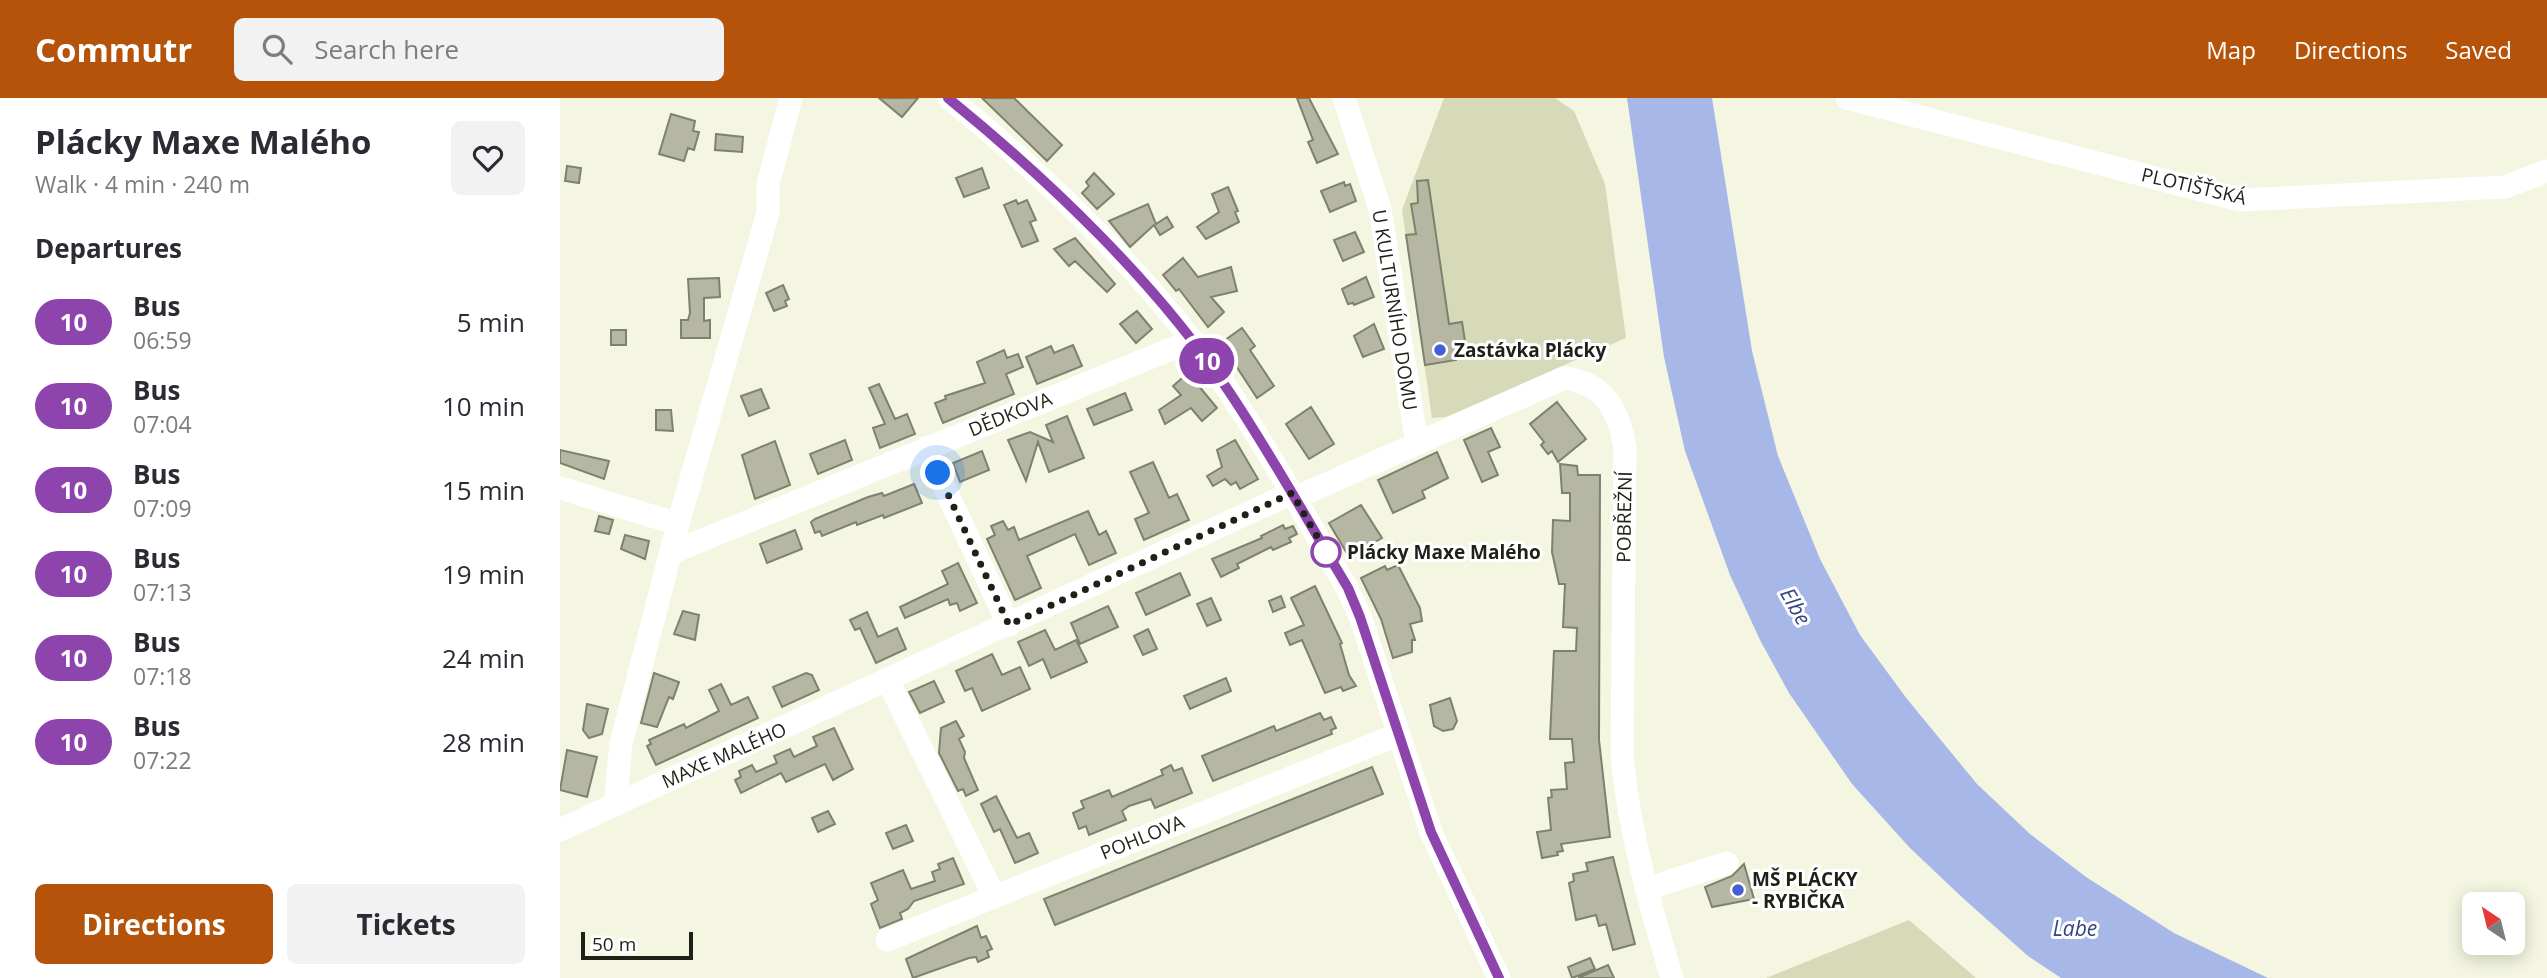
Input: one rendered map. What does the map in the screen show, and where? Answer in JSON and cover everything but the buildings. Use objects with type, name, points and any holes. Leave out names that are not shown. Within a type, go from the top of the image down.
[{"type":"street","points":[[615,805],[621,744],[673,552],[678,524],[768,213],[768,184],[791,98]]},
{"type":"street","points":[[948,98],[1050,186],[1121,259],[1191,341],[1229,392],[1348,588],[1431,832],[1499,978]]},
{"type":"street","name":"U KULTURNÍHO DOMU","points":[[1344,98],[1380,209],[1417,444]]},
{"type":"street","name":"PLOTIŠŤSKÁ","points":[[1847,98],[2240,200],[2505,187],[2547,171]]},
{"type":"street","name":"DĚDKOVA","points":[[673,552],[1191,341]]},
{"type":"street","name":"POBŘEŽNÍ","points":[[1293,496],[1564,379],[1580,380],[1605,395],[1620,424],[1625,447],[1622,756],[1629,812],[1646,889],[1672,978]]},
{"type":"street","points":[[926,448],[1009,625]]},
{"type":"street","points":[[560,488],[678,524]]},
{"type":"street","name":"MAXE MALÉHO","points":[[560,830],[1293,496]]},
{"type":"street","points":[[888,681],[994,896]]},
{"type":"street","name":"POHLOVA","points":[[887,940],[1397,735]]},
{"type":"street","points":[[1646,889],[1727,863]]},
{"type":"green space","points":[[1444,98],[1555,98],[1574,111],[1605,184],[1626,338],[1446,417],[1432,418],[1402,210]]},
{"type":"green space","points":[[1909,920],[1976,978],[1766,978]]},
{"type":"water","name":"Labe","points":[[1627,98],[1712,98],[1752,351],[1778,456],[1820,559],[1860,635],[1907,699],[1977,784],[2030,834],[2086,877],[2174,933],[2268,978],[2061,978],[2028,956],[1965,900],[1910,848],[1852,784],[1789,693],[1760,640],[1730,575],[1685,451],[1664,357]]},
{"type":"bus line","name":"10","points":[[948,98],[1050,186],[1121,259],[1191,341],[1229,392],[1348,588],[1431,832],[1499,978]]},
{"type":"place","name":"Zastávka Plácky","points":[[1440,350]]},
{"type":"place","name":"Plácky Maxe Malého","points":[[1326,552]]},
{"type":"place","name":"MŠ PLÁCKY - RYBIČKA","points":[[1738,890]]},
{"type":"route","points":[[938,473],[1009,625],[1292,493],[1326,552]]},
{"type":"water label","name":"Elbe","points":[[1796,606]]}]
